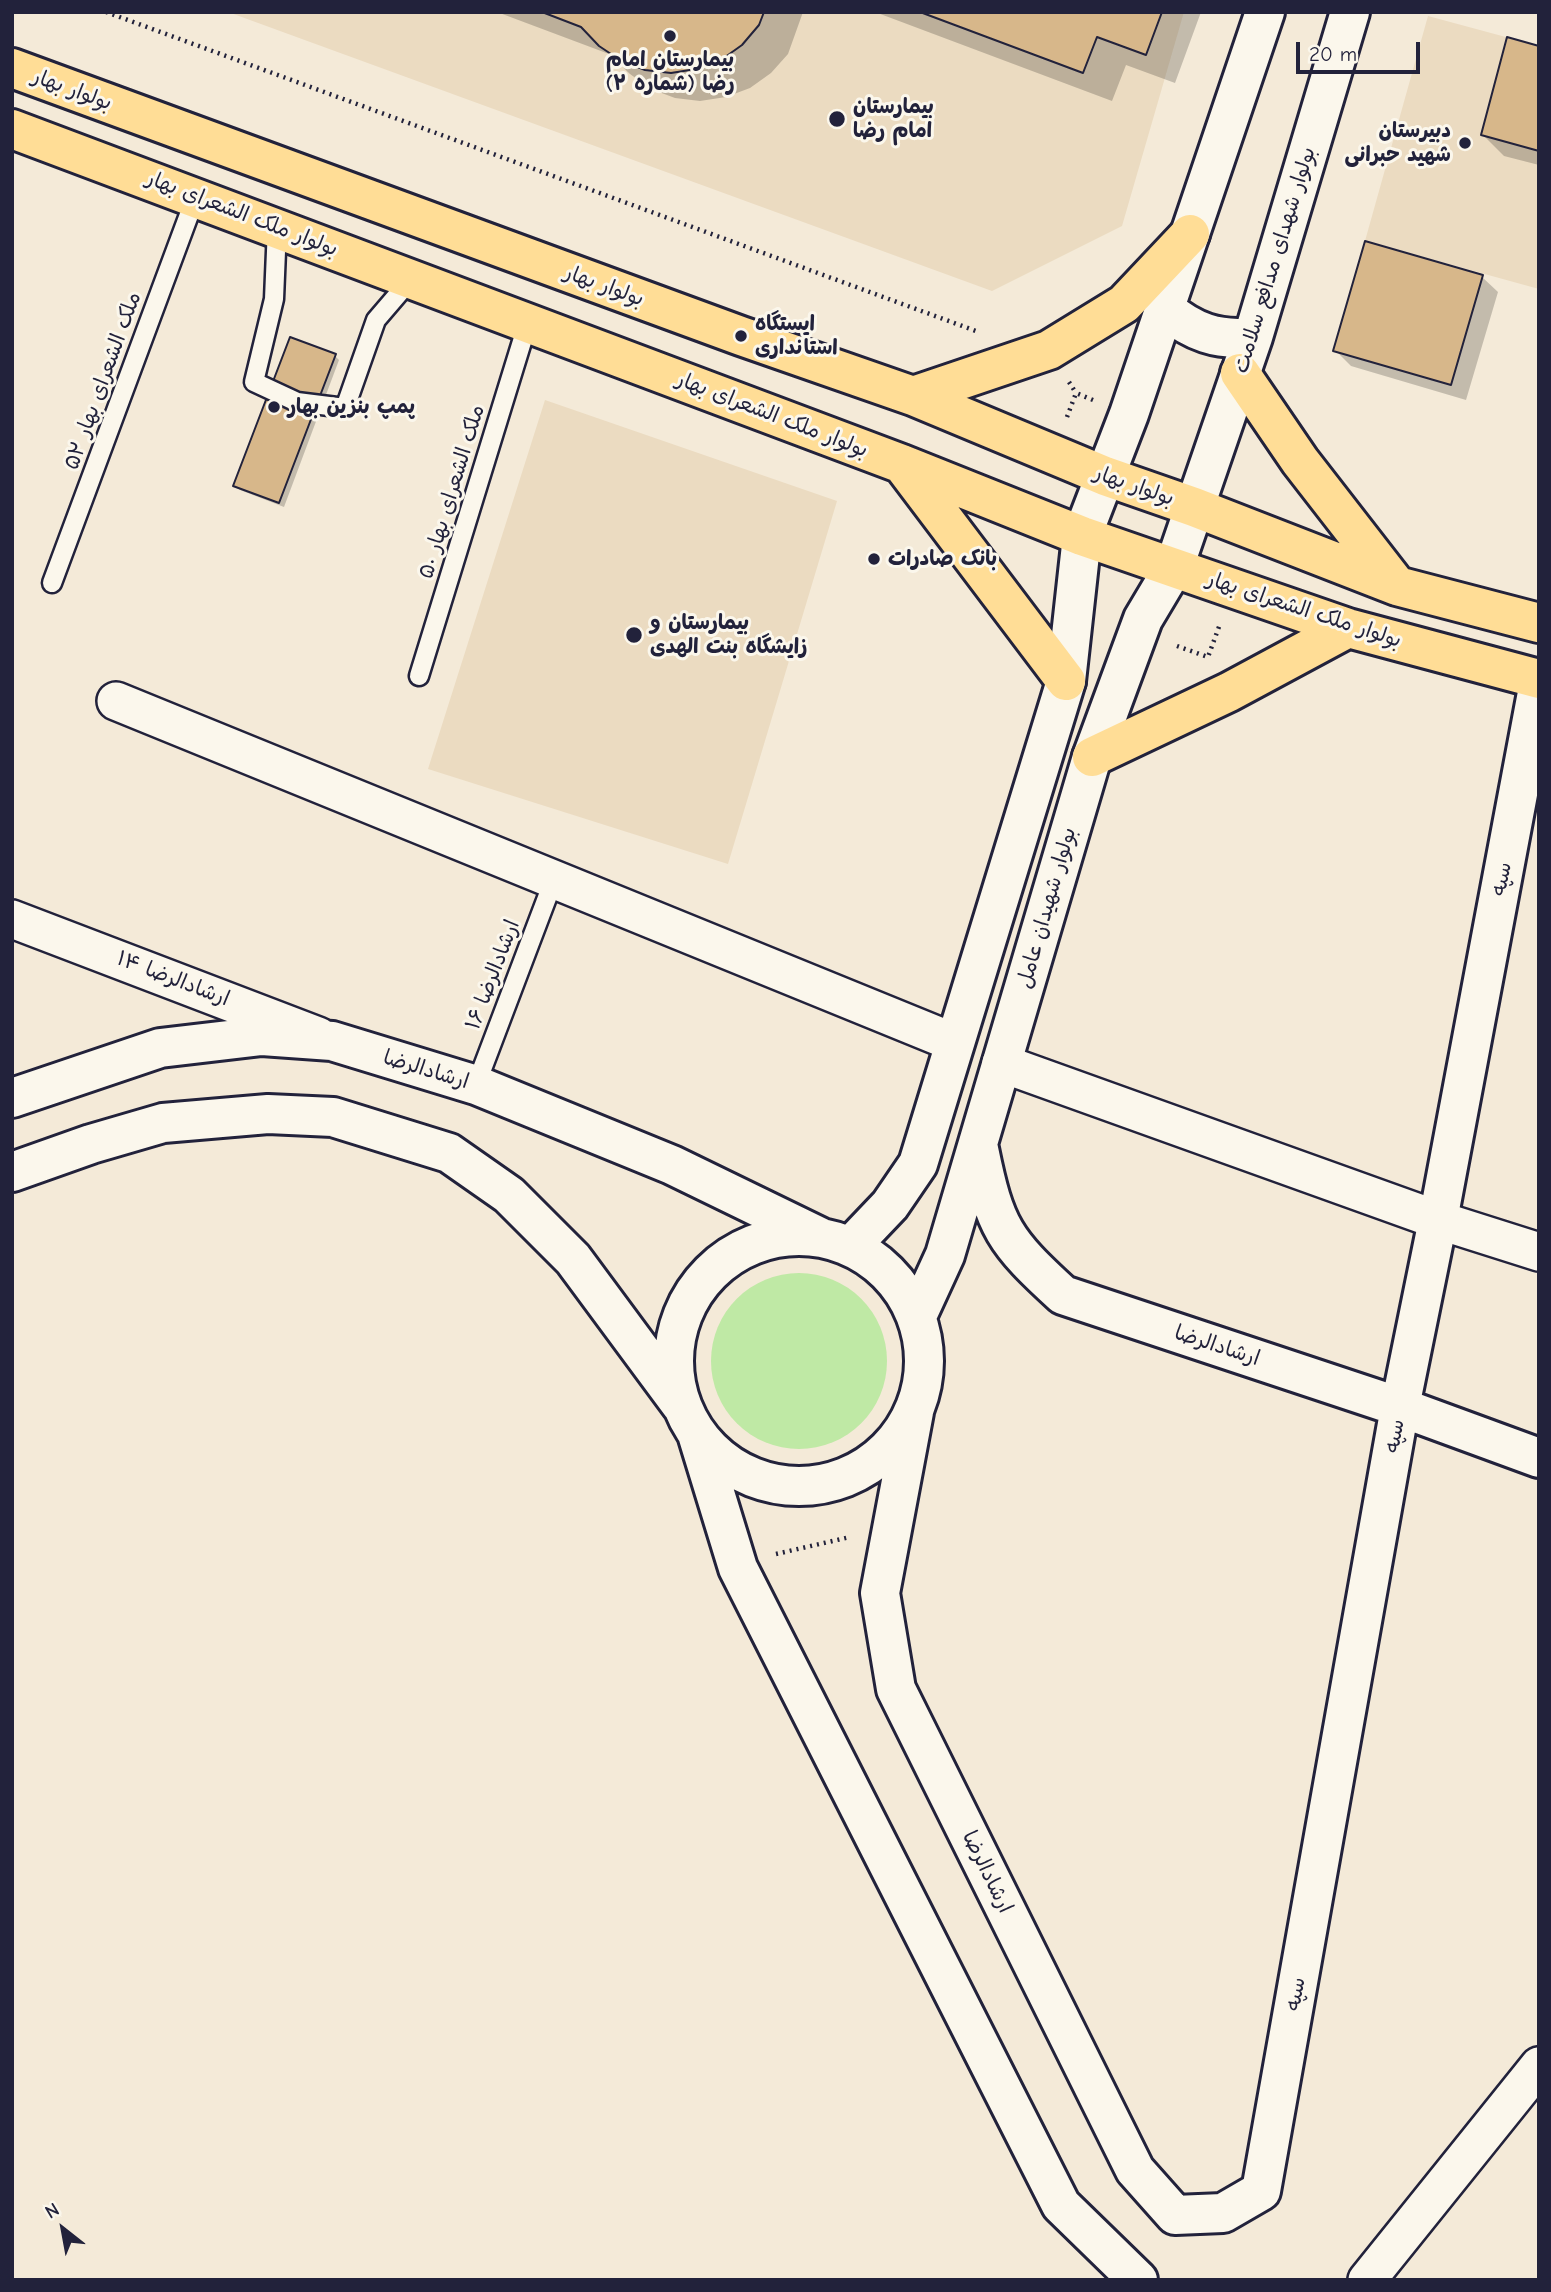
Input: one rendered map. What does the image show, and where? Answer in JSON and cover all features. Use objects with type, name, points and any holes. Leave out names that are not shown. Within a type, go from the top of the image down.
[{"type":"main road","name":"بولوار بهار","points":[[12,68],[730,332],[913,396],[1105,477],[1194,506]]},
{"type":"main road","name":"بولوار ملک الشعرای بهار","points":[[12,129],[196,196],[902,464],[1082,536],[1348,628],[1539,680]]},
{"type":"main road","points":[[913,396],[1049,350],[1124,304],[1190,234]]},
{"type":"main road","points":[[1240,373],[1300,461],[1397,586]]},
{"type":"main road","points":[[902,464],[1066,681]]},
{"type":"main road","points":[[1194,506],[1397,586],[1539,623]]},
{"type":"main road","points":[[1092,757],[1228,692],[1348,628]]},
{"type":"street","points":[[835,1242],[890,1205],[918,1164],[953,1042],[1066,681],[1082,536],[1165,309],[1265,12]]},
{"type":"street","name":"بولوار شهدای مدافع سلامت","points":[[1194,506],[1253,337],[1350,12]]},
{"type":"street","points":[[1165,309],[1181,323],[1206,334],[1234,339],[1253,337]]},
{"type":"street","name":"بولوار شهیدان عامل","points":[[917,1316],[945,1255],[1092,757],[1143,619],[1174,567],[1194,506]]},
{"type":"street","name":"سپه","points":[[1261,2191],[1400,1407],[1438,1220],[1539,680]]},
{"type":"street","points":[[116,701],[553,882],[953,1042]]},
{"type":"street","name":"ارشادالرضا ۱۴","points":[[12,919],[332,1041]]},
{"type":"street","name":"ارشادالرضا","points":[[12,1098],[160,1048],[261,1036],[332,1041],[476,1085],[672,1165],[835,1242]]},
{"type":"street","points":[[1002,1063],[1438,1220],[1539,1252]]},
{"type":"street","points":[[12,1172],[91,1144],[163,1123],[268,1114],[333,1117],[449,1153],[509,1195],[573,1259],[689,1420],[719,1458],[747,1475],[779,1485],[811,1486],[844,1478],[873,1462],[897,1440],[914,1412],[923,1381],[924,1348],[917,1316],[894,1279],[879,1263],[835,1242],[787,1236],[755,1243],[726,1259],[702,1281],[684,1309],[675,1341],[674,1374],[689,1420],[738,1567],[1060,2205],[1138,2280]]},
{"type":"street","name":"ارشادالرضا","points":[[978,1145],[990,1205],[1003,1232],[1030,1265],[1063,1295],[1400,1407],[1539,1458]]},
{"type":"street","name":"ارشادالرضا","points":[[914,1412],[880,1593],[896,1689],[1135,2170],[1175,2215],[1223,2213],[1261,2191]]},
{"type":"street","points":[[1367,2280],[1539,2066]]},
{"type":"lane","name":"ملک الشعرای بهار ۵۲","points":[[52,583],[196,196]]},
{"type":"lane","points":[[277,227],[274,299],[254,382],[297,402],[345,408],[376,320],[412,278]]},
{"type":"lane","name":"ملک الشعرای بهار ۵۰","points":[[419,676],[528,322]]},
{"type":"lane","name":"ارشادالرضا ۱۶","points":[[476,1085],[553,882]]},
{"type":"path","points":[[106,12],[988,334]]},
{"type":"path","points":[[738,1567],[767,1556],[860,1534],[890,1545]]},
{"type":"shaded area","name":"بیمارستان امام رضا","points":[[228,12],[1184,12],[1122,226],[992,291]]},
{"type":"shaded area","name":"دبیرستان شهید حبرانی","points":[[1428,16],[1539,46],[1539,289],[1365,241]]},
{"type":"shaded area","name":"بیمارستان و زایشگاه بنت الهدی","points":[[545,400],[837,501],[728,864],[428,769]]},
{"type":"green space","points":[[799,1273],[833,1280],[861,1299],[880,1327],[887,1361],[880,1395],[861,1423],[833,1442],[799,1449],[765,1442],[737,1423],[718,1395],[711,1361],[718,1327],[737,1299],[765,1280]]},
{"type":"building","name":"بیمارستان امام رضا (شماره ۲)","points":[[542,12],[764,12],[759,25],[742,45],[721,60],[696,69],[671,73],[645,70],[620,60],[599,46],[581,27]]},
{"type":"building","points":[[920,12],[1162,12],[1146,55],[1097,37],[1083,73]]},
{"type":"building","points":[[1507,37],[1539,46],[1539,151],[1481,135]]},
{"type":"building","points":[[1365,241],[1483,275],[1451,385],[1333,351]]},
{"type":"building","points":[[290,337],[336,354],[279,503],[233,486]]},
{"type":"place","name":"بیمارستان امام رضا (شماره ۲)","points":[[670,36]]},
{"type":"place","name":"بیمارستان امام رضا","points":[[837,119]]},
{"type":"place","name":"دبیرستان شهید حبرانی","points":[[1465,143]]},
{"type":"place","name":"ایستگاه استانداری","points":[[741,336]]},
{"type":"place","name":"پمپ بنزین بهار","points":[[274,407]]},
{"type":"place","name":"بانک صادرات","points":[[874,559]]},
{"type":"place","name":"بیمارستان و زایشگاه بنت الهدی","points":[[634,635]]}]
